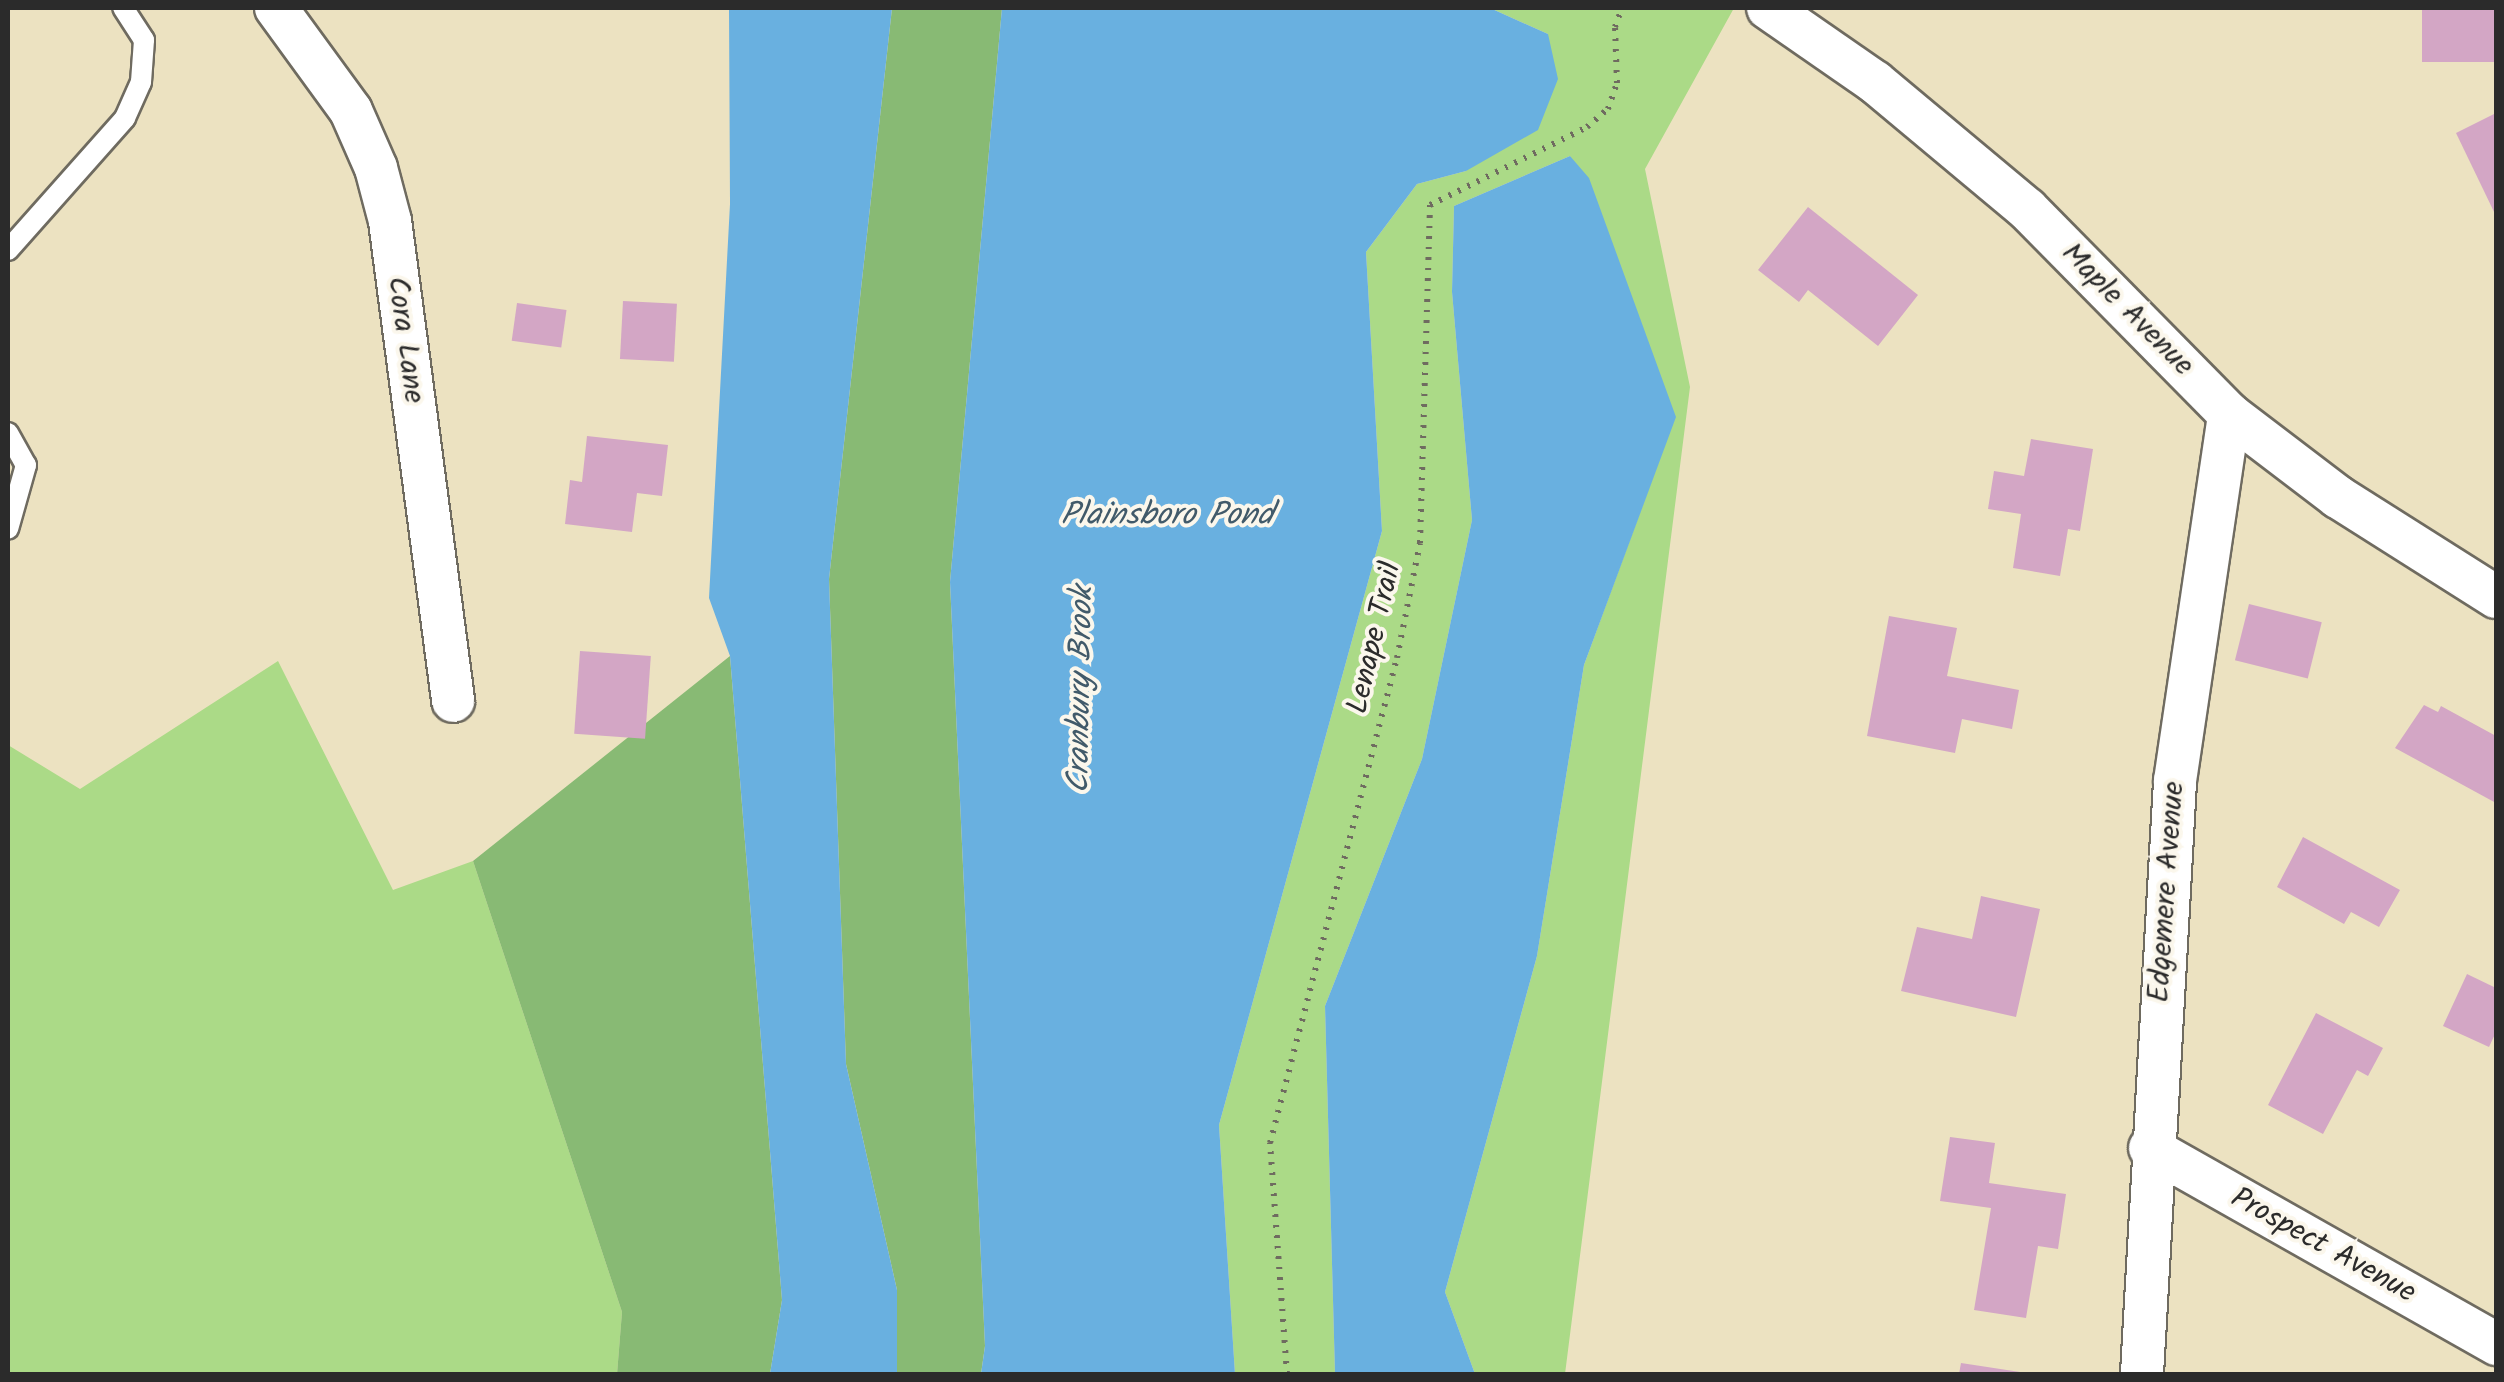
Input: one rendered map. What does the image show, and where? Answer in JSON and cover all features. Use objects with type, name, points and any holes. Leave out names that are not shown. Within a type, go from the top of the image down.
[{"type":"street","name":"Cora Lane","points":[[276,8],[351,112],[376,168],[390,221],[453,701]]},
{"type":"street","name":"Maple Avenue","points":[[1774,9],[1875,82],[2027,209],[2230,414],[2338,497],[2496,597]]},
{"type":"street","name":"Edgemere Avenue","points":[[2142,1374],[2150,1148],[2183,693],[2230,414]]},
{"type":"street","name":"Prospect Avenue","points":[[2150,1148],[2496,1344]]},
{"type":"lane","points":[[8,250],[125,118],[141,82],[144,40],[123,8]]},
{"type":"lane","points":[[8,433],[26,466],[8,530]]},
{"type":"path","name":"Lenape Trail","points":[[1287,1374],[1270,1143],[1397,658],[1420,543],[1430,206],[1588,127],[1608,110],[1617,83],[1615,26],[1622,8]]},
{"type":"green space","points":[[892,8],[1002,8],[950,582],[985,1346],[981,1374],[897,1374],[897,1290],[846,1064],[829,579]]},
{"type":"green space","points":[[1490,8],[1734,8],[1645,169],[1690,387],[1565,1374],[1475,1374],[1445,1292],[1537,956],[1584,665],[1675,417],[1570,156],[1454,206],[1452,292],[1472,520],[1422,759],[1325,1006],[1335,1374],[1235,1374],[1219,1125],[1382,531],[1366,252],[1417,184],[1466,171],[1548,34]]},
{"type":"green space","points":[[730,656],[782,1300],[770,1374],[617,1374],[622,1312],[473,861]]},
{"type":"green space","points":[[278,661],[393,890],[473,861],[622,1312],[617,1374],[8,1374],[8,745],[80,789]]},
{"type":"water","points":[[729,8],[892,8],[829,579],[846,1064],[897,1290],[897,1374],[770,1374],[782,1300],[730,656],[709,598],[730,204]]},
{"type":"water","name":"Plainsboro Pond","points":[[1002,8],[1490,8],[1548,34],[1558,79],[1538,130],[1466,171],[1417,184],[1366,252],[1382,531],[1219,1125],[1235,1374],[981,1374],[985,1346],[950,582]]},
{"type":"water","points":[[1570,156],[1589,178],[1676,417],[1584,665],[1537,956],[1445,1292],[1475,1374],[1335,1374],[1325,1006],[1422,759],[1472,520],[1452,292],[1454,206]]},
{"type":"building","points":[[2422,8],[2496,8],[2496,62],[2422,62]]},
{"type":"building","points":[[2496,113],[2496,216],[2456,133]]},
{"type":"building","points":[[1808,207],[1918,295],[1878,346],[1808,290],[1799,302],[1758,270]]},
{"type":"building","points":[[623,301],[677,304],[674,362],[620,359]]},
{"type":"building","points":[[517,303],[567,310],[561,348],[512,341]]},
{"type":"building","points":[[587,436],[668,445],[662,496],[637,493],[632,532],[565,524],[570,480],[582,482]]},
{"type":"building","points":[[2031,439],[2093,449],[2080,531],[2068,529],[2060,576],[2013,568],[2021,514],[1988,509],[1994,471],[2024,476]]},
{"type":"building","points":[[2249,604],[2322,622],[2308,678],[2235,660]]},
{"type":"building","points":[[1889,616],[1957,628],[1947,676],[2019,690],[2012,729],[1962,719],[1955,753],[1867,736]]},
{"type":"building","points":[[580,651],[651,656],[645,739],[574,734]]},
{"type":"building","points":[[2424,705],[2438,712],[2441,706],[2496,736],[2496,803],[2395,748]]},
{"type":"building","points":[[2303,837],[2400,890],[2379,927],[2351,912],[2344,924],[2277,887]]},
{"type":"building","points":[[1981,896],[2040,909],[2016,1017],[1901,991],[1917,927],[1972,939]]},
{"type":"building","points":[[2467,974],[2496,988],[2496,1032],[2489,1047],[2443,1026]]},
{"type":"building","points":[[2316,1013],[2383,1048],[2368,1076],[2357,1070],[2323,1134],[2268,1105]]},
{"type":"building","points":[[1950,1137],[1995,1143],[1989,1183],[2066,1194],[2058,1249],[2038,1246],[2026,1318],[1974,1310],[1991,1208],[1940,1201]]},
{"type":"building","points":[[1961,1363],[2020,1372],[2020,1374],[1959,1374]]},
{"type":"water label","name":"Cranbury Brook","points":[[1082,690]]}]
